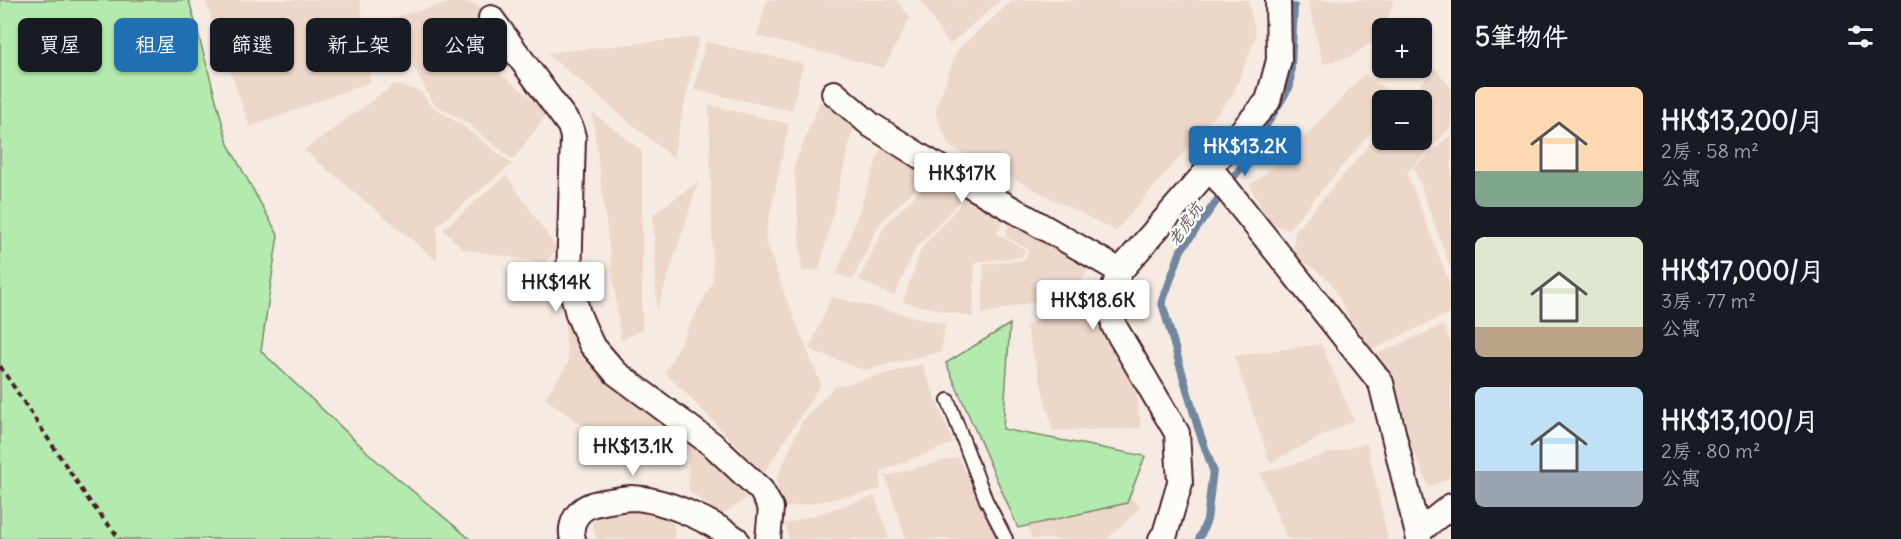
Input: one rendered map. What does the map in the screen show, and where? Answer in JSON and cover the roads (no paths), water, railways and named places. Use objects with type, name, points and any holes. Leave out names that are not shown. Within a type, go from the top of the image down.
[{"type":"street","points":[[1161,539],[1166,534],[1180,483],[1177,433],[1114,326],[1111,296],[1120,271],[1214,172],[1268,101],[1279,60],[1278,0]]},
{"type":"street","points":[[507,40],[570,126],[573,137],[570,279],[578,314],[591,344],[616,373],[713,445],[761,490],[771,508],[768,539]]},
{"type":"street","points":[[834,93],[872,125],[923,158],[1120,271]]},
{"type":"street","points":[[1214,172],[1381,383],[1418,536],[1451,506]]},
{"type":"street","points":[[573,539],[573,524],[578,514],[586,506],[633,498],[666,504],[720,528],[736,539]]},
{"type":"lane","points":[[948,400],[986,500],[1006,539]]},
{"type":"waterway","name":"老虎坑","points":[[1199,539],[1207,520],[1213,470],[1198,428],[1162,303],[1181,250],[1239,170],[1290,86],[1294,7]]}]
